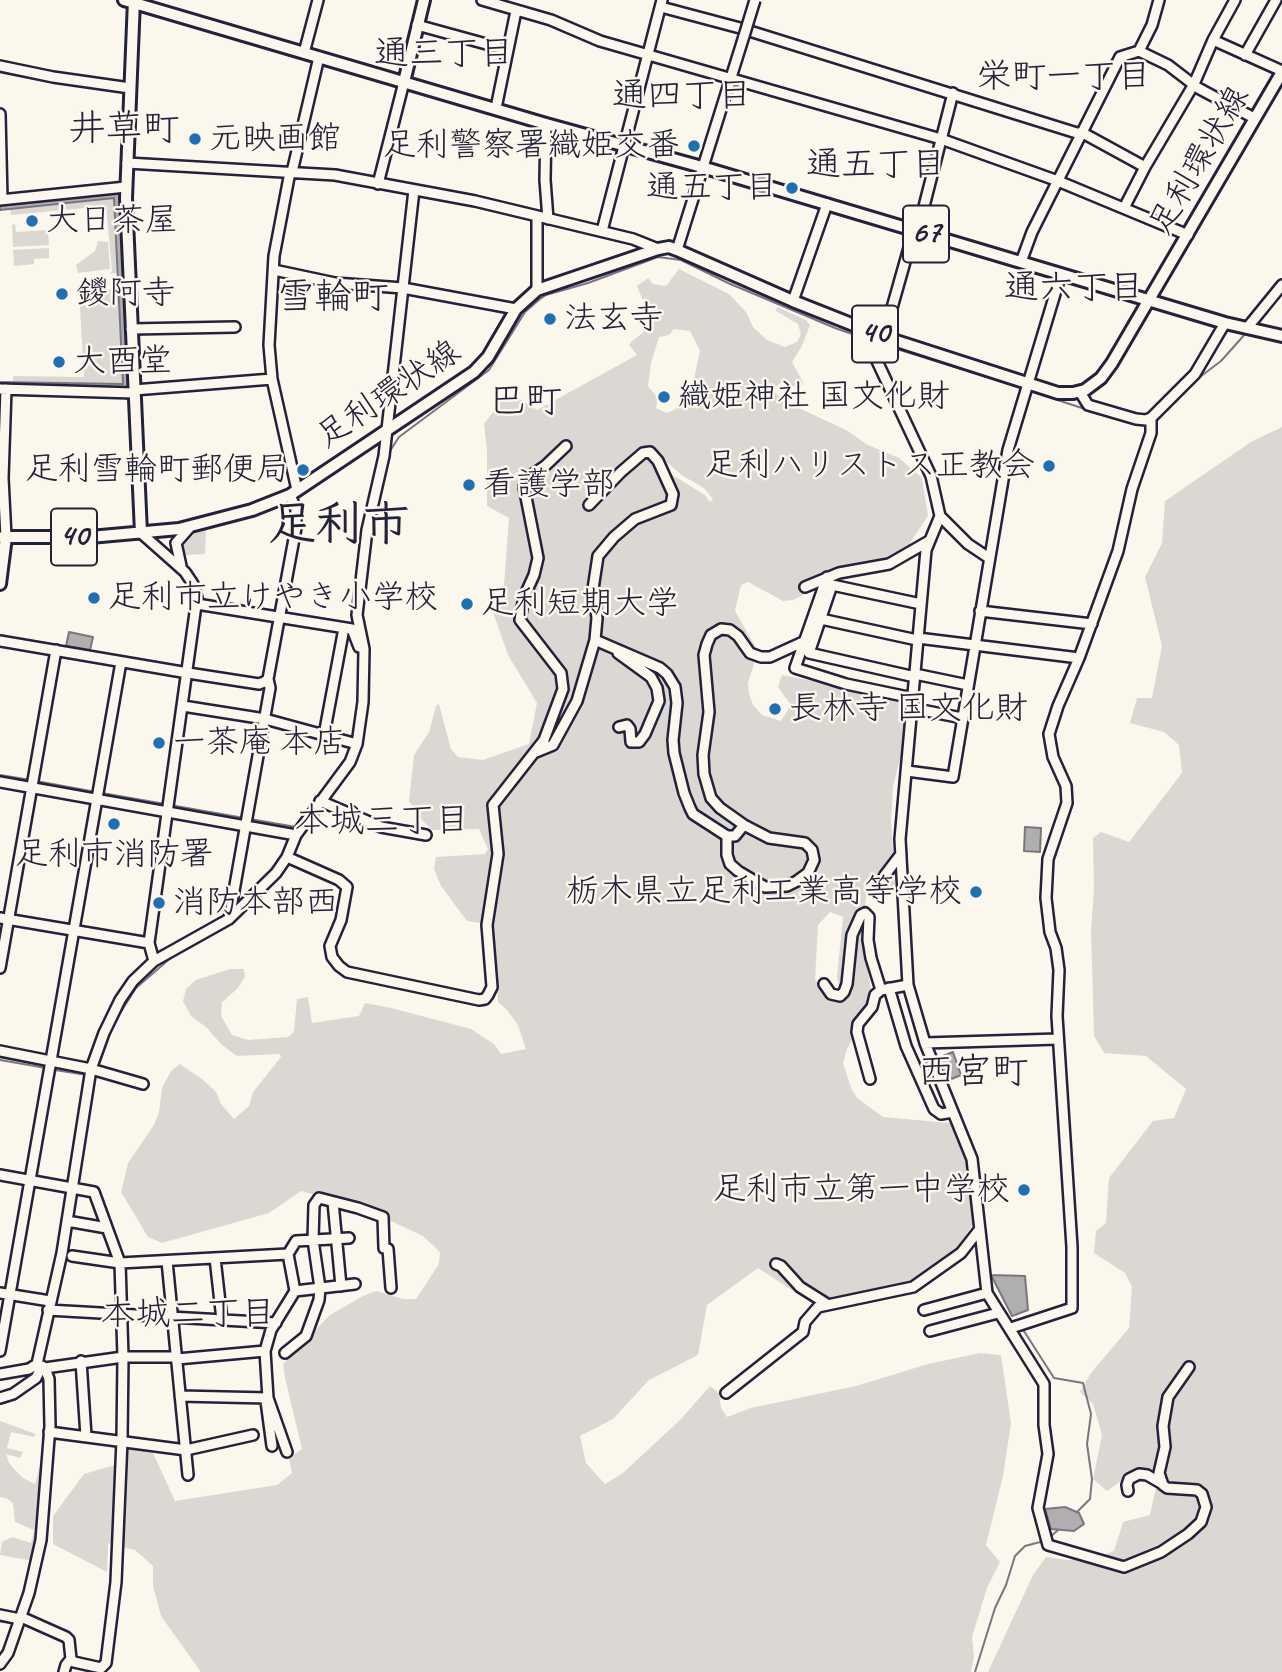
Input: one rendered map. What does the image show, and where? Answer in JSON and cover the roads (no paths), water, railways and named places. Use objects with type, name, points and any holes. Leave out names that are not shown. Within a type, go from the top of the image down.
[{"type":"main road","points":[[404,82],[424,0]]},
{"type":"main road","name":"67","points":[[131,1],[1226,323],[1282,336]]},
{"type":"main road","points":[[131,1],[126,187],[141,533]]},
{"type":"main road","name":"足利環状線","points":[[3,537],[90,537],[141,533],[190,527],[252,510],[293,492],[434,400],[481,365],[516,309],[537,290],[669,247],[884,337],[1058,393],[1080,392],[1096,383],[1105,373],[1151,300],[1282,72]]},
{"type":"main road","name":"40","points":[[0,584],[3,537]]},
{"type":"street","points":[[304,53],[318,0]]},
{"type":"street","points":[[482,0],[551,20],[600,41],[731,75],[941,139],[1058,181],[1188,235]]},
{"type":"street","points":[[677,250],[755,0]]},
{"type":"street","points":[[1139,51],[1152,25],[1159,0]]},
{"type":"street","points":[[1124,208],[1194,84],[1213,40],[1235,0]]},
{"type":"street","points":[[1245,55],[1276,0]]},
{"type":"street","points":[[602,231],[661,3],[1081,133],[1145,167]]},
{"type":"street","points":[[496,108],[516,11]]},
{"type":"street","points":[[417,25],[508,50]]},
{"type":"street","points":[[1213,40],[1282,72]]},
{"type":"street","points":[[1021,262],[1032,232],[1120,57],[1139,51],[1168,65],[1198,88],[1254,118]]},
{"type":"street","points":[[229,919],[296,528],[296,509],[272,379],[269,333],[274,270],[291,172],[319,57]]},
{"type":"street","points":[[0,66],[63,79],[130,88]]},
{"type":"street","points":[[378,184],[404,82]]},
{"type":"street","points":[[953,93],[919,226],[877,361],[931,476],[940,516],[968,544],[989,558]]},
{"type":"street","points":[[0,114],[1,199],[126,187]]},
{"type":"street","points":[[546,124],[545,180],[548,219]]},
{"type":"street","points":[[127,163],[335,175],[475,201],[648,243],[658,249]]},
{"type":"street","points":[[0,1398],[13,1394],[36,1378],[41,1366],[48,1309],[73,1188],[91,1069],[120,1000],[133,981],[154,961],[229,919],[276,873],[287,857],[296,835],[350,762],[357,744],[363,702],[364,661],[358,615],[367,530],[384,456],[414,190]]},
{"type":"street","points":[[793,301],[827,204]]},
{"type":"street","points":[[537,217],[537,290]]},
{"type":"street","points":[[274,270],[335,283],[403,288],[516,309]]},
{"type":"street","points":[[907,771],[953,776],[1008,450],[1061,274]]},
{"type":"street","points":[[1247,328],[1282,285]]},
{"type":"street","points":[[1080,392],[1088,405],[1146,421],[1195,373],[1226,323]]},
{"type":"street","points":[[131,329],[235,327]]},
{"type":"street","points":[[3,537],[3,389],[134,391],[272,379]]},
{"type":"street","points":[[1011,1328],[1072,1308],[1072,1247],[1058,1039],[1059,970],[1056,948],[1050,932],[1046,898],[1048,859],[1066,803],[1066,786],[1053,757],[1049,734],[1118,551],[1132,489],[1150,433],[1151,418]]},
{"type":"street","points":[[287,857],[339,880],[347,887],[341,920],[330,946],[332,957],[338,966],[347,972],[479,1000],[485,999],[492,988],[487,925],[498,854],[493,805],[535,753],[552,724],[563,689],[561,673],[520,620],[524,597],[538,558],[524,487],[527,478],[545,466],[566,446]]},
{"type":"street","points":[[535,753],[553,745],[577,701],[595,640],[597,618],[593,589],[598,556],[614,537],[635,519],[671,505],[673,494],[658,461],[650,452],[643,453],[589,505]]},
{"type":"street","points":[[940,516],[929,541],[921,604],[900,839],[908,985],[925,1043],[972,1159],[987,1293],[1044,1384],[1044,1425],[1048,1454],[1038,1508],[1048,1545],[1121,1567],[1161,1552],[1188,1534],[1201,1521],[1206,1507],[1204,1498],[1197,1490],[1167,1488],[1147,1475],[1139,1474],[1129,1479],[1126,1485],[1128,1491]]},
{"type":"street","points":[[154,961],[149,943],[197,604],[194,588],[182,568],[176,543],[190,527]]},
{"type":"street","points":[[141,533],[182,568]]},
{"type":"street","points":[[805,587],[850,570],[890,564],[929,541]]},
{"type":"street","points":[[827,577],[795,668],[962,718]]},
{"type":"street","points":[[921,604],[832,585],[809,653],[968,685]]},
{"type":"street","points":[[197,604],[352,629],[364,661]]},
{"type":"street","points":[[980,611],[1092,624]]},
{"type":"street","points":[[821,619],[917,639],[1079,658]]},
{"type":"street","points":[[324,735],[344,628]]},
{"type":"street","points":[[727,836],[727,855],[733,868],[765,887],[787,886],[808,873],[814,860],[810,847],[805,843],[769,838],[744,825],[711,798],[706,785],[703,755],[709,712],[705,654],[707,644],[711,635],[720,629],[730,630],[750,653],[770,657],[805,641]]},
{"type":"street","points":[[595,640],[660,668],[673,681],[677,703],[673,740],[684,793],[694,814],[727,836],[735,836],[744,825]]},
{"type":"street","points":[[0,641],[259,684],[268,679]]},
{"type":"street","points":[[616,648],[617,653],[651,677],[659,696],[656,709],[639,742],[631,742],[627,725],[619,727]]},
{"type":"street","points":[[0,968],[4,919],[32,788],[56,650]]},
{"type":"street","points":[[0,1351],[5,1294],[29,1180],[121,662]]},
{"type":"street","points":[[183,706],[265,719],[357,744]]},
{"type":"street","points":[[0,782],[296,835]]},
{"type":"street","points":[[320,801],[380,827],[426,835]]},
{"type":"street","points":[[879,888],[901,854]]},
{"type":"street","points":[[824,984],[835,996],[844,992],[852,935],[865,913],[869,917],[868,940],[871,958],[905,1046],[934,1109],[941,1114],[953,1112]]},
{"type":"street","points":[[4,919],[149,943]]},
{"type":"street","points":[[870,1079],[858,1024],[872,1007],[875,995],[885,989],[908,985]]},
{"type":"street","points":[[925,1043],[1058,1039]]},
{"type":"street","points":[[0,1051],[91,1069],[143,1084]]},
{"type":"street","points":[[0,1175],[94,1192],[120,1263],[122,1440],[116,1582],[106,1664],[101,1668],[71,1659]]},
{"type":"street","points":[[285,1353],[306,1336],[319,1300],[320,1288],[313,1240],[314,1205],[318,1198],[383,1217],[384,1248],[388,1249],[391,1288]]},
{"type":"street","points":[[333,1202],[341,1286]]},
{"type":"street","points":[[67,1221],[107,1228]]},
{"type":"street","points":[[726,1393],[803,1332],[809,1315],[818,1307],[912,1287],[961,1253],[979,1230]]},
{"type":"street","points":[[287,1452],[268,1398],[265,1351],[276,1323],[295,1291],[288,1254],[296,1241],[349,1238]]},
{"type":"street","points":[[72,1256],[120,1263],[288,1254]]},
{"type":"street","points":[[215,1258],[222,1320]]},
{"type":"street","points":[[167,1262],[188,1475]]},
{"type":"street","points":[[776,1264],[800,1287],[827,1304]]},
{"type":"street","points":[[295,1291],[355,1284]]},
{"type":"street","points":[[924,1310],[987,1293]]},
{"type":"street","points":[[5,1294],[48,1309],[276,1323]]},
{"type":"street","points":[[930,1331],[998,1313]]},
{"type":"street","points":[[0,1374],[41,1366],[123,1357],[177,1358],[265,1351]]},
{"type":"street","points":[[81,1361],[86,1436]]},
{"type":"street","points":[[0,1664],[8,1653],[21,1618],[37,1565],[41,1540],[49,1432],[49,1379],[41,1366]]},
{"type":"street","points":[[1161,1483],[1159,1473],[1166,1447],[1163,1426],[1167,1402],[1189,1367]]},
{"type":"street","points":[[180,1396],[268,1398]]},
{"type":"street","points":[[268,1398],[266,1401],[272,1446]]},
{"type":"street","points":[[49,1432],[186,1450],[253,1435]]},
{"type":"street","points":[[0,1615],[21,1618],[66,1637],[69,1640],[71,1659],[64,1672]]},
{"type":"waterway","points":[[388,460],[399,437],[489,370],[525,312],[540,299],[658,257],[681,260],[728,283],[878,343]]},
{"type":"waterway","points":[[1159,416],[1196,380],[1221,361],[1246,333]]},
{"type":"waterway","points":[[884,345],[1022,388]]},
{"type":"waterway","points":[[1030,391],[1088,410]]},
{"type":"waterway","points":[[1094,411],[1142,424]]},
{"type":"waterway","points":[[368,563],[371,530]]},
{"type":"waterway","points":[[368,658],[368,680]]},
{"type":"waterway","points":[[0,775],[31,780]]},
{"type":"waterway","points":[[36,781],[96,792]]},
{"type":"waterway","points":[[102,793],[165,804]]},
{"type":"waterway","points":[[170,805],[244,818]]},
{"type":"waterway","points":[[250,819],[296,827]]},
{"type":"waterway","points":[[204,938],[223,927]]},
{"type":"waterway","points":[[98,1066],[112,1026],[136,988],[174,955]]},
{"type":"waterway","points":[[0,1060],[46,1068]]},
{"type":"waterway","points":[[55,1070],[87,1075]]},
{"type":"waterway","points":[[78,1186],[88,1116]]},
{"type":"waterway","points":[[73,1217],[77,1192]]},
{"type":"waterway","points":[[57,1296],[71,1226]]},
{"type":"waterway","points":[[1022,1328],[1054,1378],[1083,1383],[1091,1414],[1087,1444],[1092,1479],[1090,1499],[1077,1512]]},
{"type":"waterway","points":[[1049,1538],[1058,1530]]},
{"type":"waterway","points":[[975,1672],[1015,1556],[1025,1546],[1044,1541]]},
{"type":"place","name":"元映画館","points":[[195,139]]},
{"type":"place","name":"足利警察署織姫交番","points":[[694,146]]},
{"type":"place","name":"通五丁目","points":[[792,188]]},
{"type":"place","name":"大日茶屋","points":[[32,221]]},
{"type":"place","name":"鑁阿寺","points":[[62,294]]},
{"type":"place","name":"法玄寺","points":[[550,319]]},
{"type":"place","name":"大酉堂","points":[[59,362]]},
{"type":"place","name":"織姫神社 国文化財","points":[[664,397]]},
{"type":"place","name":"足利ハリストス正教会","points":[[1049,466]]},
{"type":"place","name":"足利雪輪町郵便局","points":[[303,470]]},
{"type":"place","name":"看護学部","points":[[469,485]]},
{"type":"place","name":"足利市立けやき小学校","points":[[94,598]]},
{"type":"place","name":"足利短期大学","points":[[467,604]]},
{"type":"place","name":"長林寺 国文化財","points":[[775,709]]},
{"type":"place","name":"一茶庵 本店","points":[[159,743]]},
{"type":"place","name":"足利市消防署","points":[[114,824]]},
{"type":"place","name":"栃木県立足利工業高等学校","points":[[976,892]]},
{"type":"place","name":"消防本部西","points":[[159,903]]},
{"type":"place","name":"足利市立第一中学校","points":[[1024,1190]]},
{"type":"district","name":"通三丁目","points":[[444,55]]},
{"type":"district","name":"栄町一丁目","points":[[1064,78]]},
{"type":"district","name":"通四丁目","points":[[682,97]]},
{"type":"district","name":"井草町","points":[[124,130]]},
{"type":"district","name":"通五丁目","points":[[876,166]]},
{"type":"district","name":"通六丁目","points":[[1074,289]]},
{"type":"district","name":"雪輪町","points":[[333,298]]},
{"type":"district","name":"巴町","points":[[525,402]]},
{"type":"district","name":"足利市","points":[[339,527]]},
{"type":"district","name":"本城三丁目","points":[[382,822]]},
{"type":"district","name":"西宮町","points":[[973,1073]]},
{"type":"district","name":"本城二丁目","points":[[188,1315]]}]
